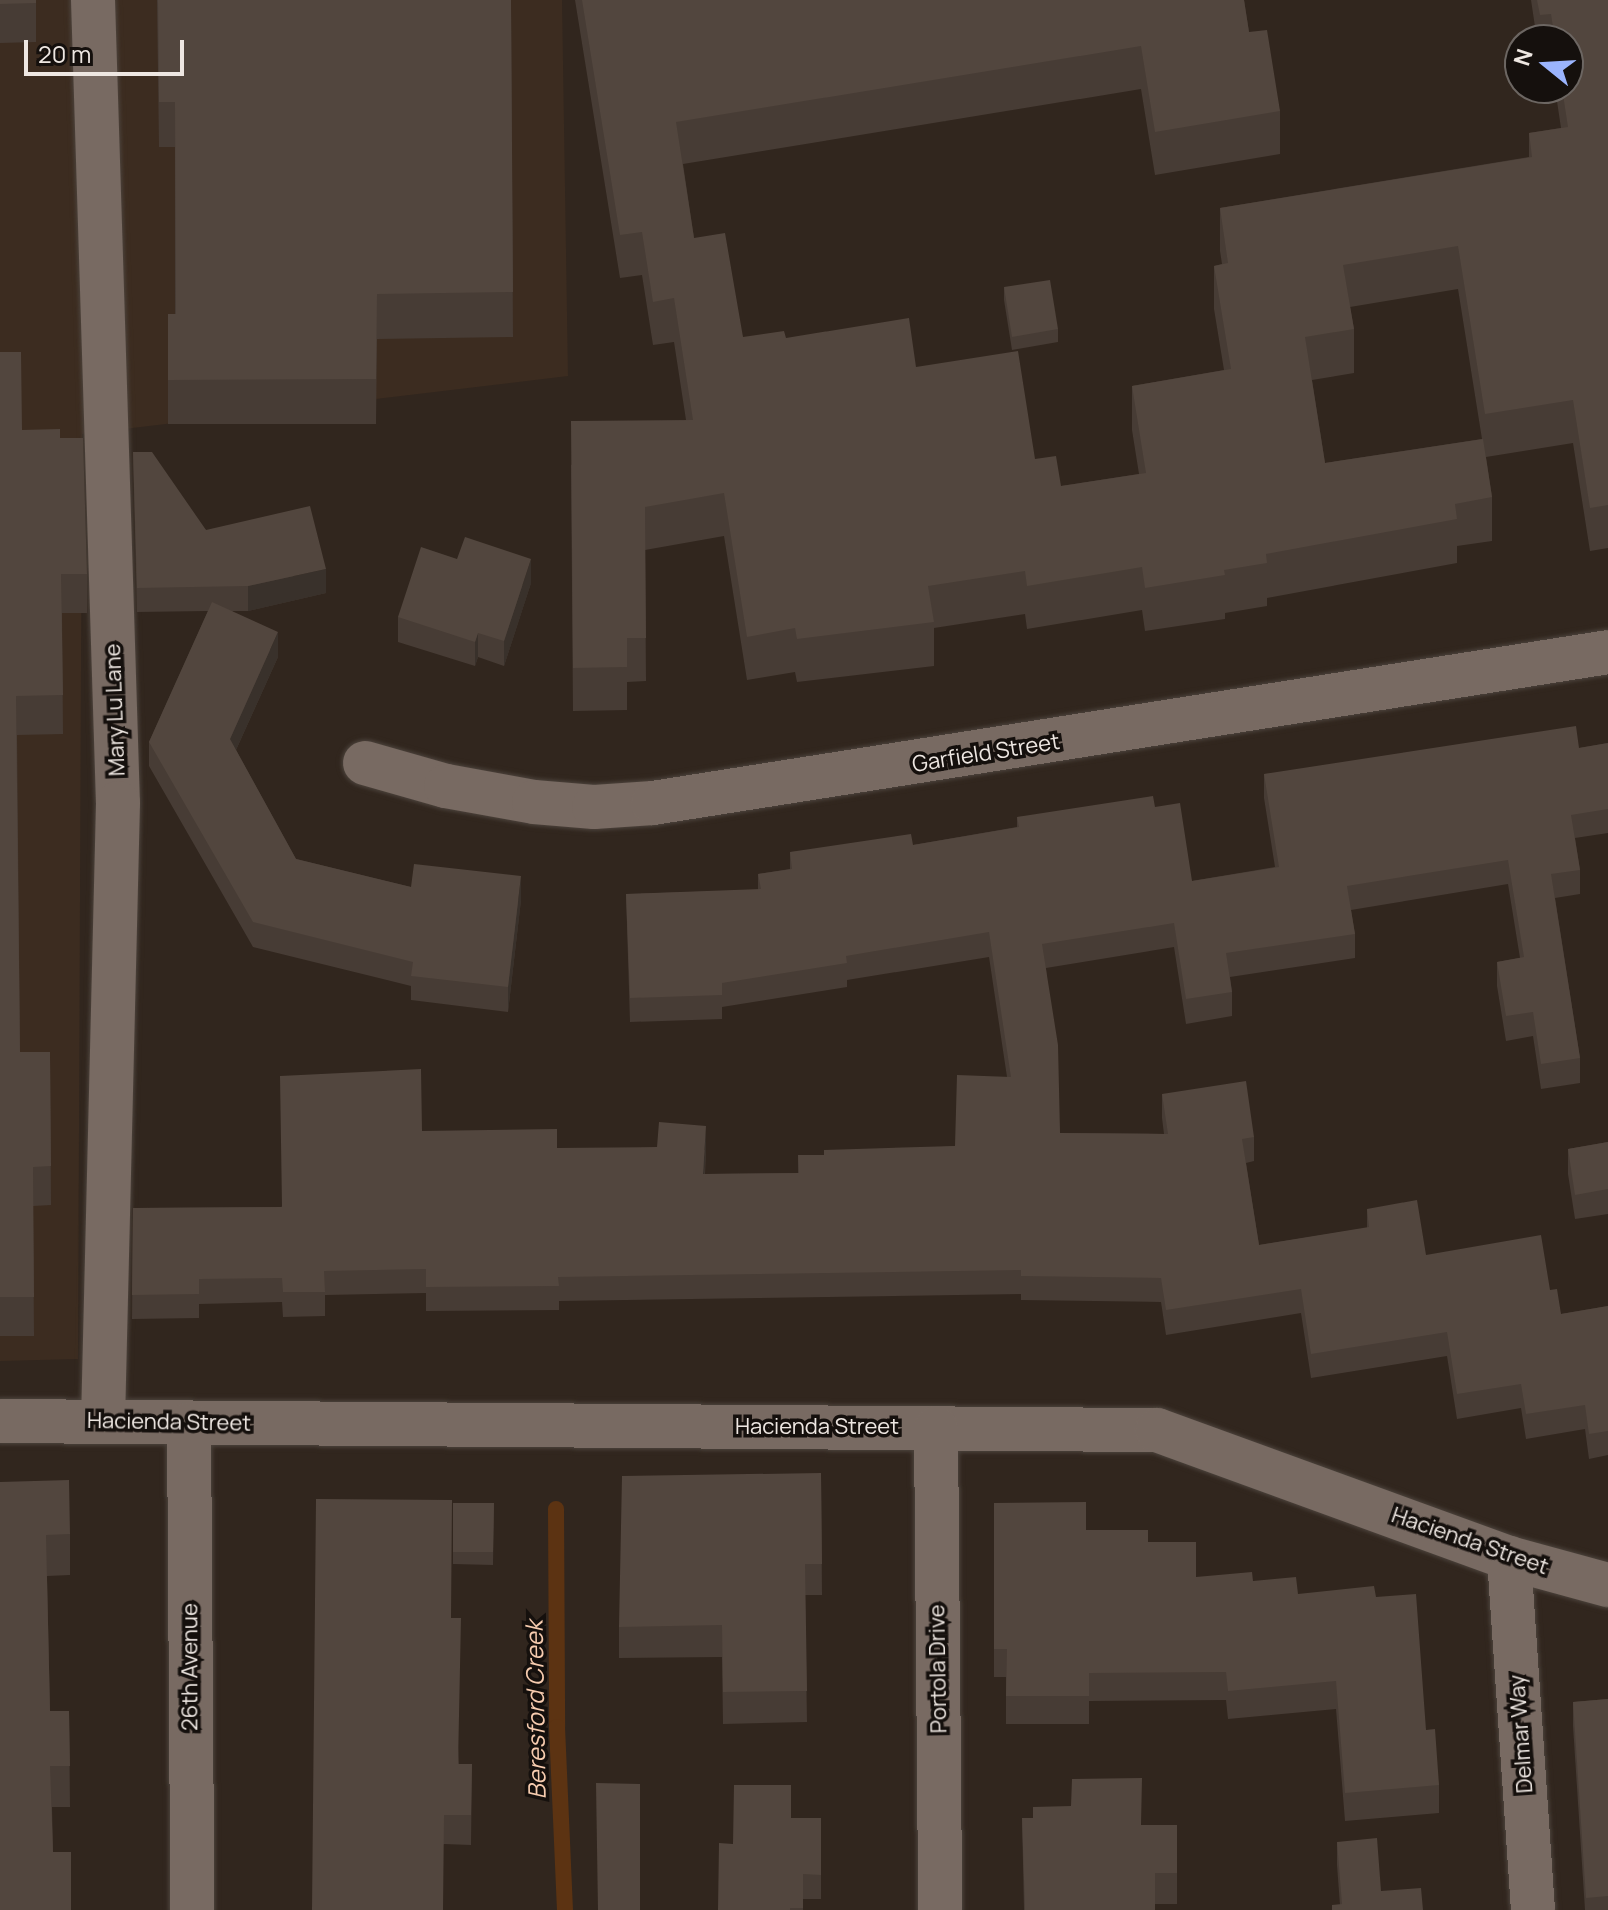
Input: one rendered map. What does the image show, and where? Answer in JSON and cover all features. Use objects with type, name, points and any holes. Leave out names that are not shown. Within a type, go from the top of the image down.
[{"type":"street","name":"Mary Lu Lane","points":[[93,0],[118,803],[103,1421]]},
{"type":"street","name":"Garfield Street","points":[[365,763],[446,786],[534,802],[594,807],[653,803],[1608,652]]},
{"type":"street","name":"Hacienda Street","points":[[0,1421],[1157,1430],[1509,1558],[1608,1585]]},
{"type":"street","name":"26th Avenue","points":[[189,1424],[192,1910]]},
{"type":"street","name":"Portola Drive","points":[[936,1428],[940,1910]]},
{"type":"street","name":"Delmar Way","points":[[1509,1558],[1533,1910]]},
{"type":"shaded area","points":[[0,0],[562,0],[568,376],[82,434],[78,1359],[0,1361]]},
{"type":"building","points":[[0,0],[36,0],[36,3],[0,4]]},
{"type":"building","points":[[158,0],[511,0],[513,292],[377,294],[376,379],[168,380],[168,314],[176,314],[175,102],[159,102]]},
{"type":"building","points":[[582,0],[1244,0],[1249,32],[1267,30],[1280,111],[1155,132],[1141,46],[676,122],[694,238],[725,233],[743,337],[784,331],[786,338],[909,318],[916,367],[1018,351],[1035,459],[1056,456],[1061,486],[1146,473],[1132,386],[1231,369],[1214,266],[1228,263],[1220,208],[1532,157],[1529,133],[1568,127],[1564,104],[1584,104],[1584,24],[1553,24],[1551,14],[1540,15],[1537,0],[1608,0],[1608,505],[1590,508],[1573,400],[1485,414],[1458,246],[1343,265],[1354,329],[1305,337],[1325,463],[1483,439],[1492,497],[1455,504],[1457,519],[1266,554],[1267,563],[1224,570],[1225,575],[1145,588],[1142,567],[1027,586],[1025,571],[928,586],[934,622],[797,639],[795,628],[747,637],[724,493],[645,507],[646,638],[627,638],[627,667],[573,668],[571,421],[693,420],[674,298],[653,302],[642,232],[620,235]]},
{"type":"building","points":[[1050,280],[1058,329],[1012,337],[1004,287]]},
{"type":"building","points":[[0,352],[21,352],[22,430],[60,429],[60,438],[83,438],[87,574],[61,574],[63,695],[16,696],[20,1052],[50,1052],[51,1166],[33,1167],[34,1297],[0,1297]]},
{"type":"building","points":[[133,452],[152,452],[206,530],[310,506],[326,569],[248,586],[137,588]]},
{"type":"building","points":[[465,537],[531,559],[504,641],[478,633],[475,642],[398,617],[421,547],[457,559]]},
{"type":"building","points":[[212,602],[278,632],[230,739],[296,859],[411,887],[414,864],[521,876],[508,987],[411,976],[413,962],[253,922],[149,742]]},
{"type":"building","points":[[1576,726],[1579,748],[1608,743],[1608,809],[1571,815],[1580,870],[1551,874],[1580,1058],[1541,1064],[1533,1012],[1506,1016],[1497,962],[1524,957],[1508,860],[1347,886],[1355,934],[1226,953],[1232,992],[1186,999],[1174,923],[1042,944],[1058,1045],[1060,1133],[1168,1134],[1162,1094],[1246,1081],[1254,1137],[1242,1139],[1259,1245],[1369,1227],[1367,1209],[1417,1200],[1426,1255],[1541,1235],[1550,1290],[1557,1289],[1561,1314],[1608,1306],[1608,1431],[1589,1434],[1585,1405],[1526,1414],[1521,1384],[1457,1394],[1447,1332],[1311,1354],[1301,1289],[1166,1310],[1161,1278],[1021,1276],[1021,1270],[558,1277],[559,1286],[426,1287],[426,1269],[324,1271],[325,1292],[283,1292],[282,1278],[199,1279],[199,1294],[132,1295],[133,1208],[282,1207],[280,1076],[421,1069],[422,1131],[557,1129],[557,1148],[657,1147],[659,1122],[706,1126],[703,1174],[799,1173],[798,1155],[824,1155],[824,1150],[955,1146],[957,1075],[1011,1077],[989,932],[846,956],[847,963],[722,983],[722,995],[630,998],[626,894],[761,889],[758,874],[792,869],[790,852],[911,834],[913,845],[1019,827],[1017,817],[1153,796],[1155,807],[1180,803],[1192,881],[1279,867],[1264,774]]},
{"type":"building","points":[[1608,1142],[1608,1189],[1575,1195],[1568,1149]]},
{"type":"building","points":[[821,1473],[822,1564],[805,1564],[807,1691],[723,1692],[722,1625],[619,1627],[622,1476]]},
{"type":"building","points":[[69,1480],[70,1534],[46,1535],[50,1711],[69,1711],[70,1766],[50,1766],[53,1852],[71,1852],[71,1910],[0,1910],[0,1482]]},
{"type":"building","points":[[316,1499],[452,1500],[451,1618],[461,1618],[458,1764],[472,1764],[471,1815],[444,1815],[443,1910],[312,1910]]},
{"type":"building","points":[[1086,1502],[1086,1530],[1148,1530],[1148,1542],[1196,1542],[1196,1577],[1252,1572],[1253,1581],[1296,1577],[1298,1594],[1374,1586],[1376,1597],[1416,1594],[1426,1730],[1435,1729],[1439,1785],[1345,1793],[1336,1681],[1228,1691],[1226,1672],[1089,1673],[1089,1696],[1006,1696],[1007,1649],[994,1649],[994,1503]]},
{"type":"building","points":[[453,1503],[494,1503],[493,1552],[453,1552]]},
{"type":"building","points":[[1608,1699],[1608,1896],[1586,1898],[1573,1702]]},
{"type":"building","points":[[1142,1778],[1141,1825],[1177,1825],[1177,1873],[1155,1873],[1155,1910],[1025,1910],[1022,1818],[1033,1818],[1033,1807],[1071,1806],[1072,1779]]},
{"type":"building","points":[[596,1783],[640,1784],[640,1910],[598,1910]]},
{"type":"building","points":[[734,1785],[791,1785],[791,1818],[821,1818],[821,1875],[803,1874],[803,1908],[718,1910],[719,1843],[733,1844]]},
{"type":"building","points":[[1377,1838],[1381,1891],[1421,1888],[1423,1910],[1332,1910],[1332,1905],[1342,1904],[1337,1842]]},
{"type":"waterway","name":"Beresford Creek","points":[[556,1509],[557,1727],[565,1910]]}]
